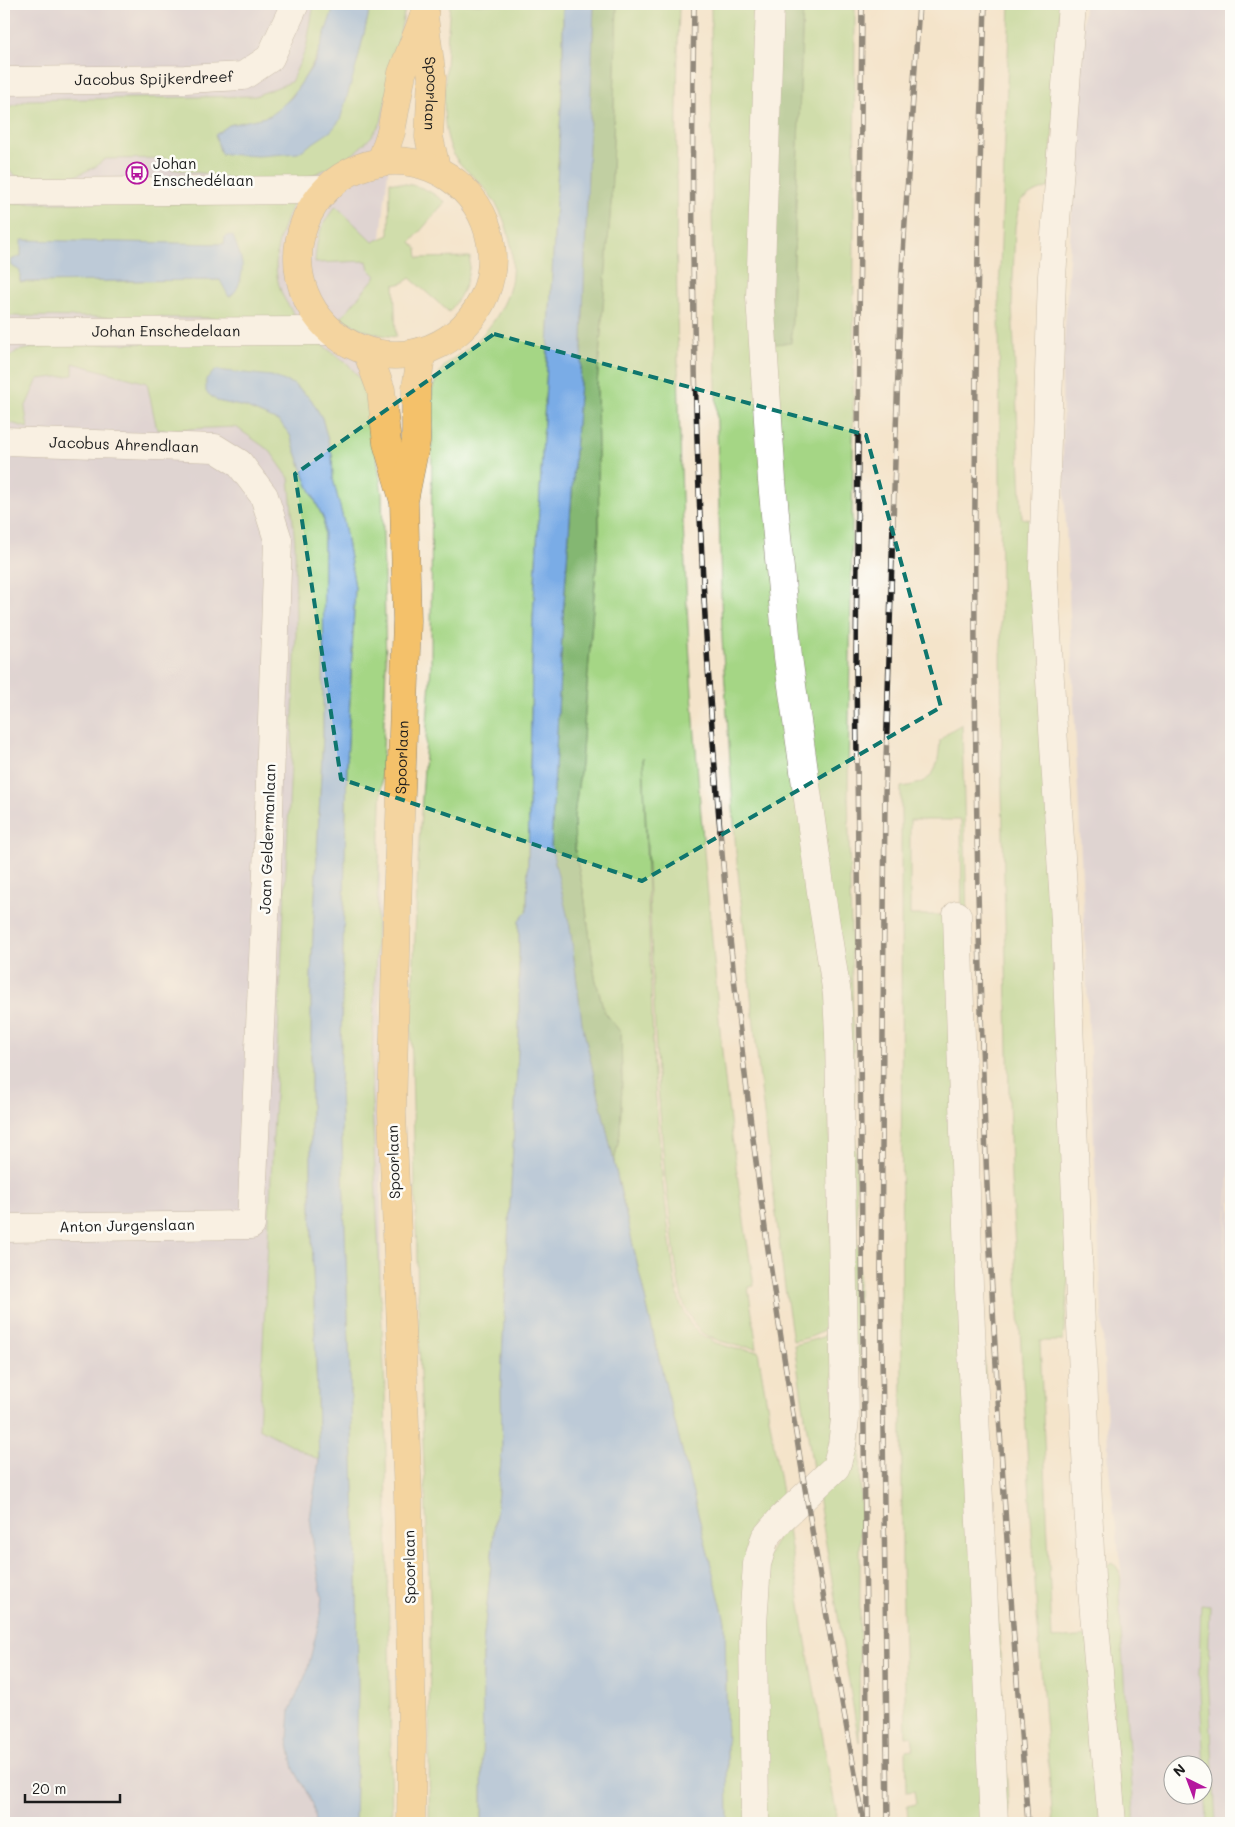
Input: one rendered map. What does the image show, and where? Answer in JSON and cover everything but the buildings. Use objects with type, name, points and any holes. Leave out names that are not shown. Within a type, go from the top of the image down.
[{"type":"main road","name":"Spoorlaan","points":[[381,162],[391,132],[402,73],[424,11]]},
{"type":"main road","name":"Spoorlaan","points":[[424,11],[432,78],[429,136],[436,168]]},
{"type":"main road","points":[[381,162],[407,162],[436,168],[456,180],[468,194],[485,222],[492,264],[483,301],[454,335],[438,345],[396,357],[368,354],[330,331],[308,298],[296,261],[299,235],[307,212],[324,190],[347,173],[381,162]]},
{"type":"main road","name":"Spoorlaan","points":[[411,1823],[412,1737],[408,1496],[392,1113],[407,620],[404,500],[416,442],[416,388],[422,351]]},
{"type":"main road","name":"Spoorlaan","points":[[368,354],[381,390],[387,443],[404,500]]},
{"type":"street","name":"Jacobus Spijkerdreef","points":[[4,81],[185,79],[242,76],[270,58],[295,4]]},
{"type":"street","points":[[755,1823],[753,1624],[757,1564],[765,1538],[781,1519],[836,1467],[842,1444],[845,1420],[840,1034],[837,994],[822,906],[788,657],[772,480],[760,297],[770,4]]},
{"type":"street","points":[[1072,4],[1052,276],[1044,568],[1066,931],[1091,1578],[1112,1823]]},
{"type":"street","points":[[4,192],[324,190]]},
{"type":"street","name":"Johan Enschedelaan","points":[[4,332],[330,331]]},
{"type":"street","name":"Jacobus Ahrendlaan","points":[[4,441],[215,448],[239,463]]},
{"type":"street","name":"Joan Geldermanlaan","points":[[239,463],[264,496],[278,540],[267,872],[251,1225]]},
{"type":"street","points":[[957,915],[969,1286],[994,1823]]},
{"type":"street","name":"Anton Jurgenslaan","points":[[4,1228],[251,1225]]},
{"type":"highlighted area","points":[[494,334],[866,435],[941,707],[642,881],[341,779],[295,474]]},
{"type":"shaded area","points":[[4,4],[406,4],[379,256],[382,1823],[4,1823]]},
{"type":"shaded area","points":[[1084,4],[1231,4],[1231,1148],[1217,1365],[1231,1167],[1231,1823],[1135,1823],[1119,1597],[1122,1578],[1109,1470],[1063,462],[1062,376]]},
{"type":"green space","points":[[314,4],[335,4],[326,33],[312,66],[292,95],[270,115],[256,120],[229,125],[222,154],[357,63],[371,4],[406,4],[381,122],[371,137],[353,154],[328,168],[297,182],[244,181],[171,169],[167,158],[105,159],[95,167],[73,177],[53,183],[19,178],[4,166],[4,109],[28,100],[255,96],[291,82],[306,49]]},
{"type":"green space","points":[[450,4],[563,4],[563,75],[533,618],[527,912],[519,921],[519,1032],[501,1378],[502,1451],[483,1646],[482,1823],[429,1823],[430,1600],[420,1375],[411,1029],[419,842],[431,665],[432,391],[444,367],[473,344],[493,322],[510,286],[512,263],[509,237],[501,213],[487,191],[457,160],[446,131],[444,99]]},
{"type":"green space","points":[[594,4],[617,4],[611,203],[597,385],[599,530],[581,764],[574,816],[575,852],[584,894],[595,977],[604,1011],[621,1033],[620,1134],[614,1162],[582,1023],[570,927],[551,846],[563,617],[581,368]]},
{"type":"green space","points":[[617,4],[679,4],[676,230],[680,456],[691,682],[723,1062],[754,1286],[748,1287],[757,1348],[737,1346],[702,1333],[693,1322],[683,1302],[678,1281],[665,1176],[657,1074],[643,757],[654,1074],[662,1176],[675,1282],[680,1303],[690,1324],[701,1335],[716,1343],[736,1349],[758,1351],[784,1505],[769,1520],[749,1823],[728,1823],[725,1621],[659,1359],[614,1162],[620,1134],[621,1033],[604,1011],[595,977],[584,894],[575,852],[574,816],[581,764],[599,530],[597,385],[611,203]]},
{"type":"green space","points":[[711,4],[765,4],[754,314],[827,964],[835,1459],[815,1482],[794,1345],[823,1337],[832,1326],[814,1336],[793,1341],[759,1072],[736,853],[722,638],[712,212]]},
{"type":"green space","points":[[790,4],[803,4],[791,343],[770,344],[777,18]]},
{"type":"green space","points":[[803,4],[855,4],[853,454],[848,787],[861,1414],[859,1742],[818,1496],[832,1484],[847,1144],[798,675],[770,344],[791,342]]},
{"type":"green space","points":[[1010,4],[1061,4],[1049,187],[1033,193],[1020,201],[1015,227],[1012,304],[1022,518],[1035,521],[1070,1270],[1063,1341],[1040,1341],[1052,1639],[1089,1636],[1100,1823],[1053,1823],[1037,1616],[1011,1179],[1002,789],[999,296]]},
{"type":"green space","points":[[390,182],[419,187],[445,202],[411,242],[417,249],[418,258],[470,257],[465,286],[449,312],[410,278],[403,283],[394,285],[396,337],[367,331],[341,318],[376,276],[369,269],[367,261],[315,263],[322,226],[336,206],[373,242],[389,235]]},
{"type":"green space","points":[[4,203],[293,203],[284,224],[278,246],[276,268],[282,295],[297,319],[4,316]],"holes":[[[225,237],[221,280],[20,282],[22,241],[224,244]]]},
{"type":"green space","points":[[318,342],[348,364],[360,379],[369,400],[382,494],[386,665],[371,1085],[385,1391],[392,1823],[355,1823],[358,1686],[357,1576],[340,1087],[347,763],[355,587],[344,523],[333,479],[332,455],[322,418],[311,399],[293,384],[217,401],[245,407],[280,422],[290,435],[307,483],[324,520],[323,735],[311,976],[311,1204],[319,1460],[259,1428],[296,631],[295,544],[289,478],[270,451],[236,427],[157,430],[147,383],[73,363],[73,375],[38,379],[25,408],[28,428],[4,421],[4,361],[17,351],[52,344]]},
{"type":"green space","points":[[962,724],[973,1152],[1009,1823],[1003,1823],[962,915],[961,820],[910,820],[910,915],[948,915],[988,1823],[908,1823],[907,1806],[916,1804],[914,1791],[907,1792],[906,1750],[914,1749],[912,1736],[906,1737],[902,1563],[901,787],[921,782],[932,774],[938,760],[940,740]]},
{"type":"green space","points":[[787,1523],[838,1823],[763,1823],[763,1564]]},
{"type":"green space","points":[[1113,1562],[1120,1578],[1119,1597],[1126,1712],[1135,1823],[1122,1823],[1102,1584],[1104,1567]]},
{"type":"green space","points":[[1201,1604],[1210,1605],[1208,1675],[1216,1823],[1207,1823],[1206,1804],[1212,1804],[1212,1754],[1203,1754],[1199,1674]]},
{"type":"water","points":[[335,4],[371,4],[357,63],[340,120],[331,131],[298,153],[258,156],[221,154],[215,135],[229,125],[270,116],[292,97],[315,62]]},
{"type":"water","points":[[563,4],[594,4],[581,368],[563,617],[551,846],[570,927],[582,1023],[659,1359],[725,1621],[728,1823],[482,1823],[483,1646],[502,1451],[501,1378],[519,1032],[519,921],[527,911],[533,618],[563,75]]},
{"type":"water","points":[[233,236],[241,257],[242,268],[238,287],[229,297],[220,280],[20,282],[20,271],[12,266],[11,260],[21,256],[21,240],[224,244],[225,237]]},
{"type":"water","points":[[216,370],[271,376],[293,384],[311,399],[322,418],[332,455],[333,479],[344,523],[355,587],[347,763],[340,1087],[357,1576],[358,1686],[355,1823],[315,1823],[313,1804],[294,1769],[288,1739],[290,1710],[307,1672],[319,1622],[322,1597],[310,1518],[319,1460],[311,1204],[311,976],[323,735],[324,520],[307,483],[290,435],[280,422],[245,407],[217,401],[206,392],[206,379]]},
{"type":"railway","points":[[694,4],[693,250],[699,496],[713,742],[723,864],[747,1092],[776,1302],[809,1511],[864,1823]]},
{"type":"railway","points":[[862,4],[856,664],[868,1818]]},
{"type":"railway","points":[[888,1823],[881,1270],[885,796],[901,285],[919,4]]},
{"type":"railway","points":[[985,4],[980,151],[975,446],[978,889],[987,1184],[999,1424],[1028,1823]]},
{"type":"place","name":"Johan Enschedélaan","points":[[137,173]]}]
